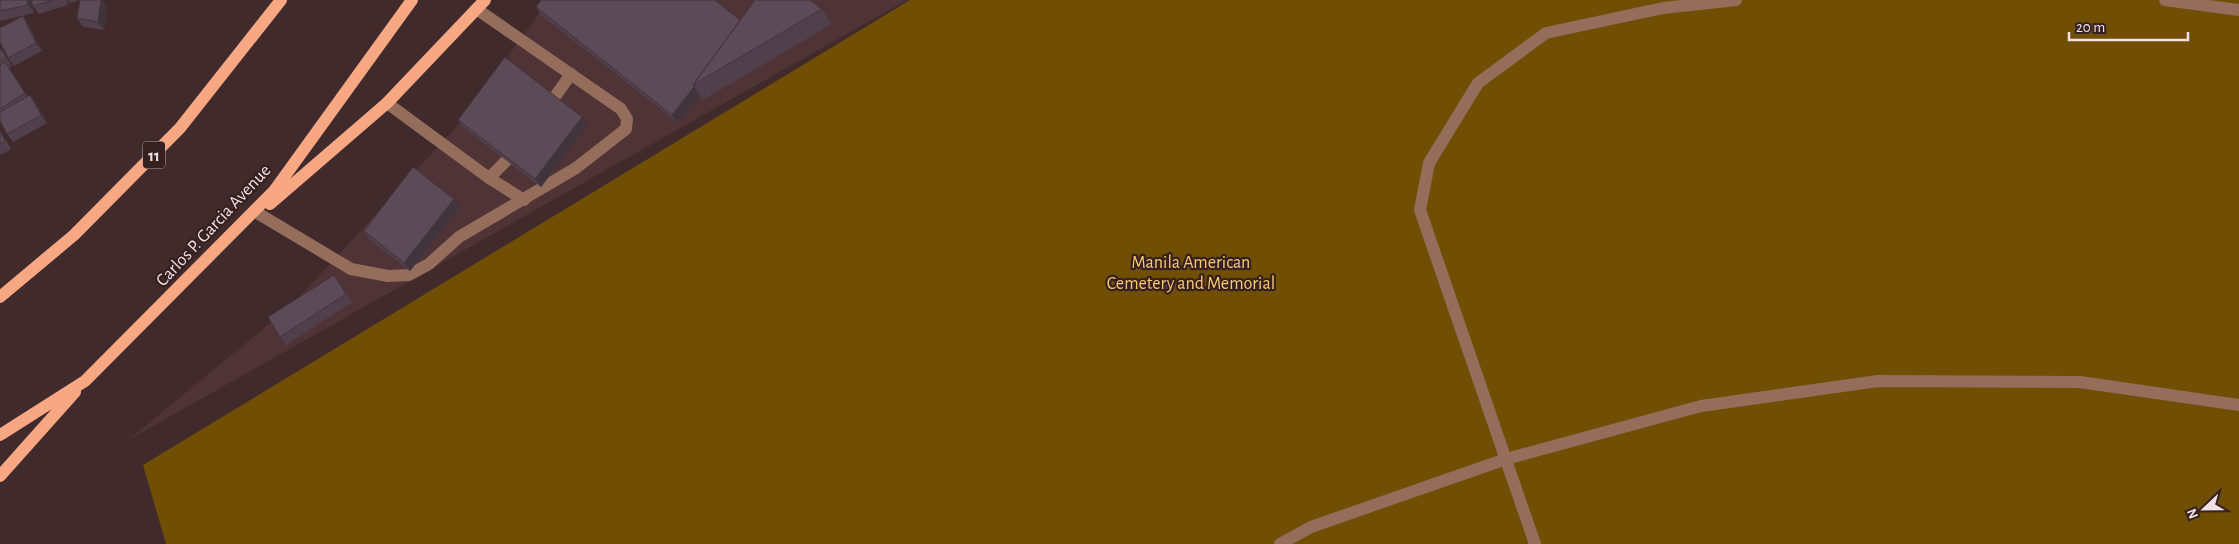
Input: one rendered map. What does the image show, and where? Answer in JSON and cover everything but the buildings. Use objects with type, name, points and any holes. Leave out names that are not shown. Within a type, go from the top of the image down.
[{"type":"main road","name":"11","points":[[3,294],[74,235],[180,128],[281,0]]},
{"type":"main road","name":"Carlos P. Garcia Avenue","points":[[0,435],[85,381],[274,191],[412,0]]},
{"type":"main road","points":[[224,242],[387,103],[482,5]]},
{"type":"main road","points":[[0,476],[85,381]]},
{"type":"lane","points":[[1535,544],[1420,210],[1429,163],[1478,84],[1546,34],[1663,8],[1736,0]]},
{"type":"lane","points":[[2165,0],[2239,10]]},
{"type":"lane","points":[[259,214],[351,269],[388,276],[409,275],[429,264],[459,237],[576,168],[626,130],[627,119],[621,109],[571,74],[482,5]]},
{"type":"lane","points":[[554,98],[571,74]]},
{"type":"lane","points":[[387,103],[489,178],[524,200]]},
{"type":"lane","points":[[489,178],[507,160]]},
{"type":"lane","points":[[1280,544],[1311,527],[1506,459],[1701,406],[1878,380],[2080,382],[2239,405]]},
{"type":"shaded area","points":[[549,0],[907,0],[127,441],[292,305],[456,127]]},
{"type":"green space","name":"Manila American Cemetery and Memorial","points":[[910,0],[2239,0],[2239,544],[166,544],[143,465]]}]
